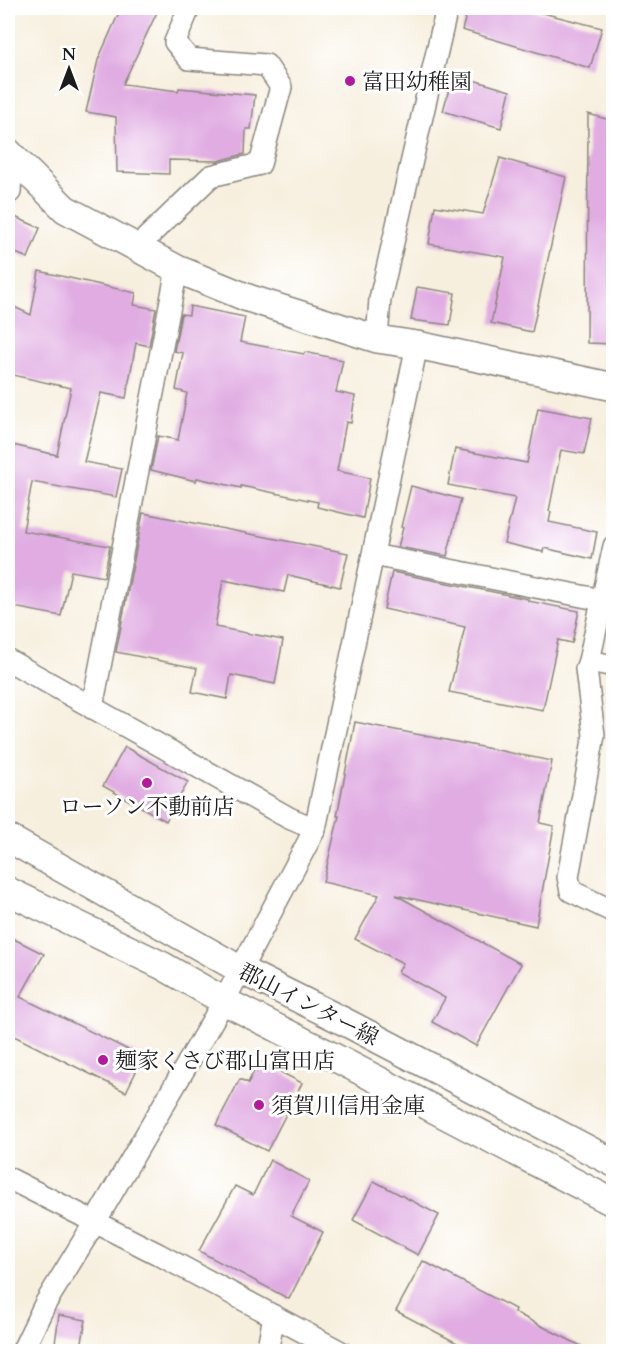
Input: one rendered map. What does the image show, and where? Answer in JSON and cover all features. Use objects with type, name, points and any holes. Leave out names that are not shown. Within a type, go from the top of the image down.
[{"type":"street","points":[[136,247],[211,176],[260,164],[281,87],[266,65],[189,59],[175,42],[189,8]]},
{"type":"street","points":[[377,339],[380,299],[447,8]]},
{"type":"street","points":[[10,154],[65,208],[177,269],[248,298],[377,339],[417,345],[614,387]]},
{"type":"street","points":[[8,191],[10,192],[10,154]]},
{"type":"street","points":[[92,708],[177,269]]},
{"type":"street","points":[[22,1352],[45,1304],[224,1001],[315,829],[417,345]]},
{"type":"street","points":[[614,546],[586,669],[594,735],[568,877],[571,891],[614,912]]},
{"type":"street","points":[[373,555],[602,600]]},
{"type":"street","points":[[8,660],[289,818],[315,829]]},
{"type":"street","points":[[589,661],[614,666]]},
{"type":"street","name":"郡山インター線","points":[[8,838],[241,970],[614,1163]]},
{"type":"street","points":[[8,891],[163,966],[224,1001],[614,1203]]},
{"type":"street","points":[[8,1178],[341,1352]]},
{"type":"street","points":[[267,1352],[274,1316]]},
{"type":"building","points":[[121,8],[159,8],[123,84],[178,91],[179,88],[255,95],[251,129],[246,129],[245,154],[218,161],[169,160],[169,174],[117,172],[116,117],[86,112],[98,60]]},
{"type":"building","points":[[468,8],[523,8],[602,28],[590,68],[462,30]]},
{"type":"building","points":[[453,74],[510,91],[501,128],[443,111]]},
{"type":"building","points":[[588,114],[614,121],[614,344],[587,343]]},
{"type":"building","points":[[500,158],[566,177],[532,332],[491,323],[505,257],[429,244],[435,206],[483,214]]},
{"type":"building","points":[[8,214],[40,228],[28,258],[8,250]]},
{"type":"building","points":[[39,271],[136,293],[134,305],[156,309],[149,346],[136,343],[126,398],[101,393],[84,462],[122,469],[116,497],[32,482],[23,531],[110,546],[104,577],[71,571],[61,616],[8,606],[8,444],[57,455],[71,388],[8,374],[8,304],[31,315]]},
{"type":"building","points":[[417,287],[455,293],[450,325],[411,320]]},
{"type":"building","points":[[190,306],[245,317],[240,342],[343,360],[336,392],[355,396],[351,423],[346,422],[337,471],[370,478],[363,518],[317,507],[318,502],[197,478],[196,481],[151,470],[158,436],[178,440],[187,393],[176,390],[183,353],[174,351],[181,314],[189,315]]},
{"type":"building","points":[[538,408],[592,418],[584,454],[561,450],[549,511],[551,512],[549,522],[597,532],[592,559],[544,548],[543,552],[504,543],[515,498],[448,485],[455,449],[527,463]]},
{"type":"building","points":[[411,486],[461,499],[447,556],[398,547]]},
{"type":"building","points":[[143,513],[348,553],[340,587],[288,575],[284,592],[223,580],[215,627],[283,640],[275,684],[231,675],[227,699],[192,692],[197,668],[116,652]]},
{"type":"building","points":[[392,572],[579,611],[572,643],[558,640],[543,710],[449,692],[465,627],[384,609]]},
{"type":"building","points":[[355,722],[552,761],[540,823],[554,826],[536,926],[396,895],[521,964],[476,1046],[432,1022],[445,998],[398,972],[403,963],[355,939],[379,895],[323,882],[339,816],[337,816]]},
{"type":"building","points":[[125,747],[188,782],[166,821],[103,786]]},
{"type":"building","points":[[8,936],[44,954],[20,997],[143,1057],[126,1092],[8,1033]]},
{"type":"building","points":[[259,1061],[302,1083],[267,1151],[216,1125],[240,1079],[248,1083]]},
{"type":"building","points":[[270,1160],[309,1181],[291,1216],[323,1232],[289,1299],[199,1251],[235,1186],[253,1195]]},
{"type":"building","points":[[374,1181],[439,1215],[418,1255],[353,1220]]},
{"type":"building","points":[[423,1261],[515,1309],[514,1312],[593,1352],[474,1352],[396,1311]]},
{"type":"building","points":[[59,1315],[86,1320],[81,1347],[55,1343]]},
{"type":"place","name":"富田幼稚園","points":[[350,81]]},
{"type":"place","name":"ローソン不動前店","points":[[147,783]]},
{"type":"place","name":"麺家くさび郡山富田店","points":[[103,1060]]},
{"type":"place","name":"須賀川信用金庫","points":[[259,1105]]}]
